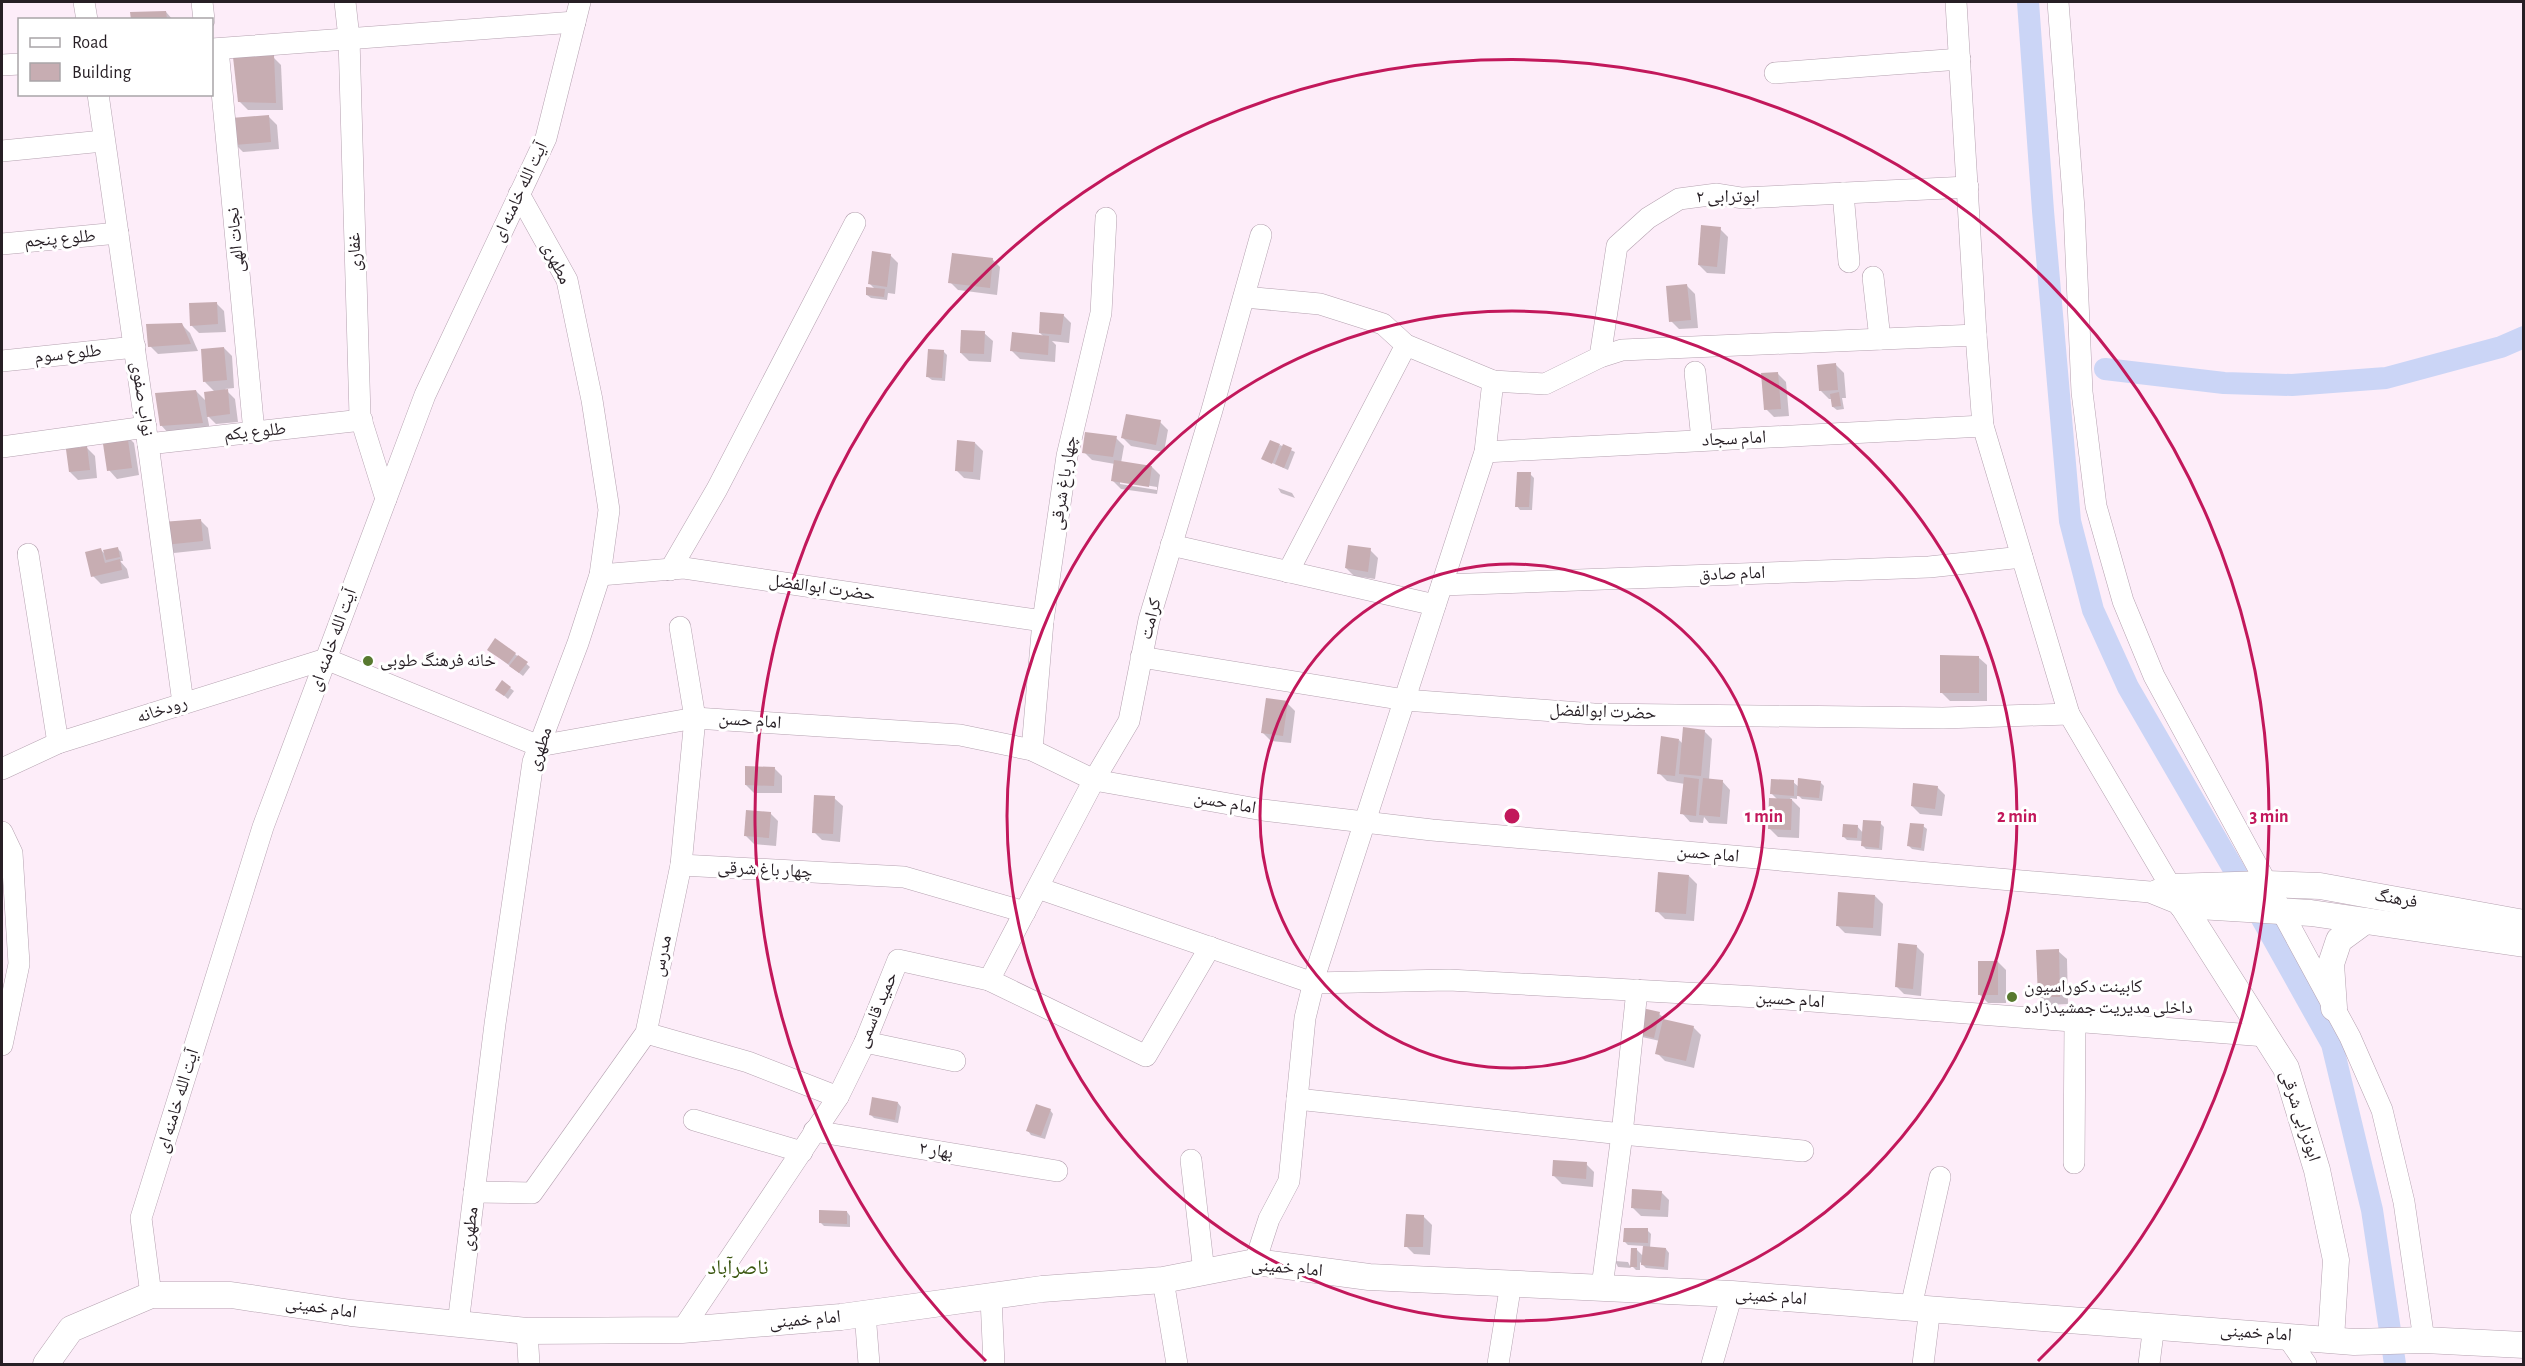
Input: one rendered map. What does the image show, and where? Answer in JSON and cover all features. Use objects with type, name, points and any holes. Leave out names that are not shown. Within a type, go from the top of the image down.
[{"type":"street","points":[[84,2],[87,18]]},
{"type":"street","points":[[202,2],[204,18]]},
{"type":"street","name":"غفاری","points":[[345,2],[349,38],[362,420],[386,499]]},
{"type":"street","name":"آیت الله خامنه ای","points":[[151,1295],[141,1218],[263,827],[425,395],[546,138],[580,2]]},
{"type":"street","points":[[1956,2],[1983,426],[2069,714],[2181,895]]},
{"type":"street","points":[[2058,2],[2074,209],[2082,392],[2096,506],[2123,601],[2154,676],[2274,910],[2350,1037],[2382,1110],[2404,1202],[2412,1340]]},
{"type":"street","points":[[215,49],[575,22]]},
{"type":"street","name":"نجات الهی","points":[[215,49],[254,432]]},
{"type":"street","points":[[1776,73],[1960,59]]},
{"type":"street","points":[[2,65],[18,63]]},
{"type":"street","name":"نواب صفوی","points":[[98,96],[183,704]]},
{"type":"street","points":[[2,151],[103,141]]},
{"type":"street","name":"ابوترابی ۲","points":[[1600,357],[1617,246],[1648,218],[1679,199],[1717,194],[1742,198],[1968,186]]},
{"type":"street","points":[[1843,193],[1849,262]]},
{"type":"street","name":"مطهری","points":[[459,1324],[495,1024],[533,762],[578,643],[600,575],[609,510],[592,400],[567,280],[519,194]]},
{"type":"street","name":"چهار باغ شرقی","points":[[1032,750],[1044,621],[1066,456],[1101,313],[1106,218]]},
{"type":"street","points":[[670,570],[717,489],[855,223]]},
{"type":"street","name":"طلوع پنجم","points":[[2,244],[118,233]]},
{"type":"street","name":"کرامت","points":[[989,981],[1094,780],[1129,721],[1149,620],[1261,235]]},
{"type":"street","points":[[1872,276],[1880,339]]},
{"type":"street","points":[[1244,297],[1320,304],[1383,324],[1406,345],[1493,381],[1545,384],[1600,357],[1622,350],[1976,335]]},
{"type":"street","points":[[1288,572],[1406,345]]},
{"type":"street","name":"طلوع سوم","points":[[2,361],[135,347]]},
{"type":"street","points":[[1695,372],[1702,441]]},
{"type":"street","points":[[1255,1262],[1269,1219],[1289,1181],[1305,1018],[1313,983],[1485,452],[1493,381]]},
{"type":"street","name":"طلوع یکم","points":[[2,447],[147,435],[254,432],[362,420]]},
{"type":"street","name":"امام سجاد","points":[[1485,452],[1983,426]]},
{"type":"street","points":[[1171,545],[1435,605]]},
{"type":"street","points":[[28,554],[58,743]]},
{"type":"street","name":"امام صادق","points":[[1442,585],[1929,567],[2022,557]]},
{"type":"street","name":"حضرت ابوالفضل","points":[[600,575],[684,568],[1044,621]]},
{"type":"street","name":"مدرس","points":[[474,1192],[532,1193],[646,1033],[681,865],[695,718],[680,627]]},
{"type":"street","name":"حضرت ابوالفضل","points":[[1142,657],[1405,700],[1594,714],[1943,718],[2069,714]]},
{"type":"street","points":[[326,659],[539,746]]},
{"type":"street","name":"رودخانه","points":[[2,769],[58,743],[326,659]]},
{"type":"street","name":"امام حسن","points":[[539,746],[695,718],[960,735],[1032,750],[1094,780],[1263,810],[1366,822],[2181,895]]},
{"type":"street","points":[[2,832],[12,853],[19,964],[2,1044]]},
{"type":"street","name":"چهار باغ شرقی","points":[[681,865],[904,877],[1025,912]]},
{"type":"street","name":"فرهنگ","points":[[2181,895],[2261,884],[2320,886],[2523,923]]},
{"type":"street","points":[[1038,888],[1313,983]]},
{"type":"street","name":"فرهنگ","points":[[2181,895],[2523,944]]},
{"type":"street","name":"ابوترابی شرقی","points":[[2181,895],[2286,1068],[2317,1170],[2336,1260],[2343,1340]]},
{"type":"street","points":[[2334,1008],[2331,964],[2336,948],[2339,940],[2365,921]]},
{"type":"street","name":"حمید قاسمی","points":[[682,1330],[838,1097],[865,1042],[898,960],[989,981],[1146,1056],[1210,948]]},
{"type":"street","name":"امام حسین","points":[[1313,983],[1449,980],[1637,990],[2266,1036]]},
{"type":"street","points":[[1602,1287],[1622,1134],[1637,990]]},
{"type":"street","points":[[2074,1022],[2074,1163]]},
{"type":"street","points":[[646,1033],[748,1062],[838,1097]]},
{"type":"street","points":[[865,1042],[955,1061]]},
{"type":"street","points":[[1297,1099],[1803,1151]]},
{"type":"street","points":[[694,1120],[802,1152]]},
{"type":"street","name":"بهار ۲","points":[[814,1131],[1057,1171]]},
{"type":"street","points":[[1191,1160],[1204,1272]]},
{"type":"street","points":[[1923,1365],[1920,1308],[1940,1177]]},
{"type":"street","name":"امام خمینی","points":[[151,1295],[231,1295],[351,1313],[527,1331],[682,1330],[841,1317],[991,1298],[1042,1289],[1163,1280],[1255,1262],[1369,1277],[1732,1294],[2343,1340],[2412,1340],[2523,1345]]},
{"type":"street","points":[[1163,1280],[1177,1365]]},
{"type":"street","points":[[1498,1365],[1511,1283]]},
{"type":"street","points":[[1712,1365],[1732,1294]]},
{"type":"street","points":[[46,1365],[71,1329],[151,1295]]},
{"type":"street","points":[[991,1298],[994,1365]]},
{"type":"street","points":[[865,1313],[869,1365]]},
{"type":"street","points":[[2149,1365],[2154,1325]]},
{"type":"street","points":[[527,1331],[529,1365]]},
{"type":"street","points":[[2286,1335],[2306,1365]]},
{"type":"building","points":[[166,11],[167,18],[131,18],[130,12]]},
{"type":"building","points":[[274,55],[276,103],[238,102],[233,57]]},
{"type":"building","points":[[269,115],[271,142],[234,145],[231,118]]},
{"type":"building","points":[[1701,225],[1721,227],[1717,267],[1698,265]]},
{"type":"building","points":[[872,251],[891,254],[887,287],[868,284]]},
{"type":"building","points":[[952,253],[993,258],[990,288],[948,283]]},
{"type":"building","points":[[1687,284],[1691,320],[1669,322],[1666,286]]},
{"type":"building","points":[[866,287],[885,289],[884,297],[866,295]]},
{"type":"building","points":[[217,302],[218,324],[190,326],[189,303]]},
{"type":"building","points":[[1040,312],[1064,314],[1061,335],[1039,333]]},
{"type":"building","points":[[182,323],[191,344],[148,347],[146,324]]},
{"type":"building","points":[[961,330],[985,331],[984,354],[960,353]]},
{"type":"building","points":[[1012,332],[1049,336],[1048,355],[1010,351]]},
{"type":"building","points":[[224,347],[227,380],[203,382],[201,349]]},
{"type":"building","points":[[928,349],[944,350],[942,378],[926,377]]},
{"type":"building","points":[[1836,363],[1838,390],[1819,391],[1817,365]]},
{"type":"building","points":[[1778,372],[1781,409],[1764,410],[1761,373]]},
{"type":"building","points":[[228,389],[230,414],[207,417],[204,392]]},
{"type":"building","points":[[196,390],[203,423],[160,426],[155,393]]},
{"type":"building","points":[[1839,392],[1841,406],[1832,407],[1830,394]]},
{"type":"building","points":[[1126,414],[1161,420],[1156,445],[1121,438]]},
{"type":"building","points":[[1085,432],[1117,436],[1113,457],[1082,453]]},
{"type":"building","points":[[127,433],[132,468],[107,471],[102,437]]},
{"type":"building","points":[[957,440],[975,442],[973,472],[955,471]]},
{"type":"building","points":[[1270,440],[1280,444],[1272,464],[1261,459]]},
{"type":"building","points":[[75,441],[76,448],[87,446],[90,470],[69,472],[65,442]]},
{"type":"building","points":[[1283,444],[1292,448],[1284,468],[1275,464]]},
{"type":"building","points":[[1114,460],[1152,466],[1149,487],[1111,481]]},
{"type":"building","points":[[1517,472],[1531,472],[1529,507],[1515,507]]},
{"type":"building","points":[[201,519],[203,541],[164,545],[162,522]]},
{"type":"building","points":[[1348,545],[1371,548],[1368,572],[1345,568]]},
{"type":"building","points":[[118,547],[120,557],[106,560],[103,550]]},
{"type":"building","points":[[101,548],[105,563],[120,559],[122,570],[91,577],[85,552]]},
{"type":"building","points":[[495,638],[516,653],[508,664],[487,650]]},
{"type":"building","points":[[518,655],[528,662],[519,673],[509,666]]},
{"type":"building","points":[[1940,655],[1979,656],[1979,693],[1940,693]]},
{"type":"building","points":[[502,680],[511,687],[504,696],[495,690]]},
{"type":"building","points":[[1266,698],[1288,701],[1283,736],[1261,733]]},
{"type":"building","points":[[1683,727],[1705,730],[1701,776],[1679,774]]},
{"type":"building","points":[[1661,736],[1679,739],[1675,776],[1657,774]]},
{"type":"building","points":[[745,766],[775,767],[774,786],[745,785]]},
{"type":"building","points":[[1684,777],[1699,779],[1696,816],[1680,814]]},
{"type":"building","points":[[1703,778],[1723,780],[1720,817],[1699,815]]},
{"type":"building","points":[[1798,778],[1821,781],[1819,798],[1797,796]]},
{"type":"building","points":[[1771,779],[1794,780],[1794,796],[1770,794]]},
{"type":"building","points":[[1913,783],[1938,786],[1935,809],[1911,806]]},
{"type":"building","points":[[814,795],[835,796],[833,834],[812,833]]},
{"type":"building","points":[[1769,798],[1792,799],[1791,830],[1768,829]]},
{"type":"building","points":[[746,810],[771,812],[769,838],[744,836]]},
{"type":"building","points":[[1863,820],[1881,821],[1879,848],[1861,846]]},
{"type":"building","points":[[1910,823],[1924,824],[1921,848],[1907,846]]},
{"type":"building","points":[[1843,824],[1858,825],[1857,838],[1842,837]]},
{"type":"building","points":[[1658,872],[1689,875],[1686,914],[1655,912]]},
{"type":"building","points":[[1838,892],[1875,895],[1873,928],[1836,926]]},
{"type":"building","points":[[1898,943],[1917,945],[1913,989],[1895,987]]},
{"type":"building","points":[[2059,949],[2060,997],[2038,997],[2036,950]]},
{"type":"building","points":[[1978,961],[1998,961],[1998,995],[1978,995]]},
{"type":"building","points":[[1642,1008],[1660,1012],[1654,1038],[1637,1034]]},
{"type":"building","points":[[1663,1019],[1694,1026],[1686,1061],[1655,1054]]},
{"type":"building","points":[[872,1097],[898,1102],[895,1120],[869,1115]]},
{"type":"building","points":[[1036,1104],[1051,1109],[1041,1136],[1026,1131]]},
{"type":"building","points":[[1553,1160],[1587,1162],[1586,1179],[1552,1176]]},
{"type":"building","points":[[1632,1189],[1662,1191],[1660,1210],[1631,1208]]},
{"type":"building","points":[[819,1210],[847,1211],[847,1224],[819,1223]]},
{"type":"building","points":[[1406,1214],[1424,1215],[1423,1247],[1404,1247]]},
{"type":"building","points":[[1624,1228],[1648,1228],[1648,1243],[1623,1242]]},
{"type":"building","points":[[1643,1246],[1666,1248],[1664,1267],[1641,1265]]},
{"type":"building","points":[[1631,1248],[1637,1248],[1637,1267],[1630,1267]]},
{"type":"waterway","points":[[2028,2],[2043,211],[2070,521],[2093,610],[2128,687],[2332,1044],[2372,1210],[2395,1364]]},
{"type":"waterway","points":[[2105,369],[2224,383],[2292,385],[2386,378],[2501,347],[2524,337]]},
{"type":"place","name":"خانه فرهنگ طوبی","points":[[368,661]]},
{"type":"place","name":"کابینت دکوراسیون داخلی مدیریت جمشیدزاده","points":[[2012,997]]},
{"type":"district","name":"ناصرآباد","points":[[738,1267]]}]
